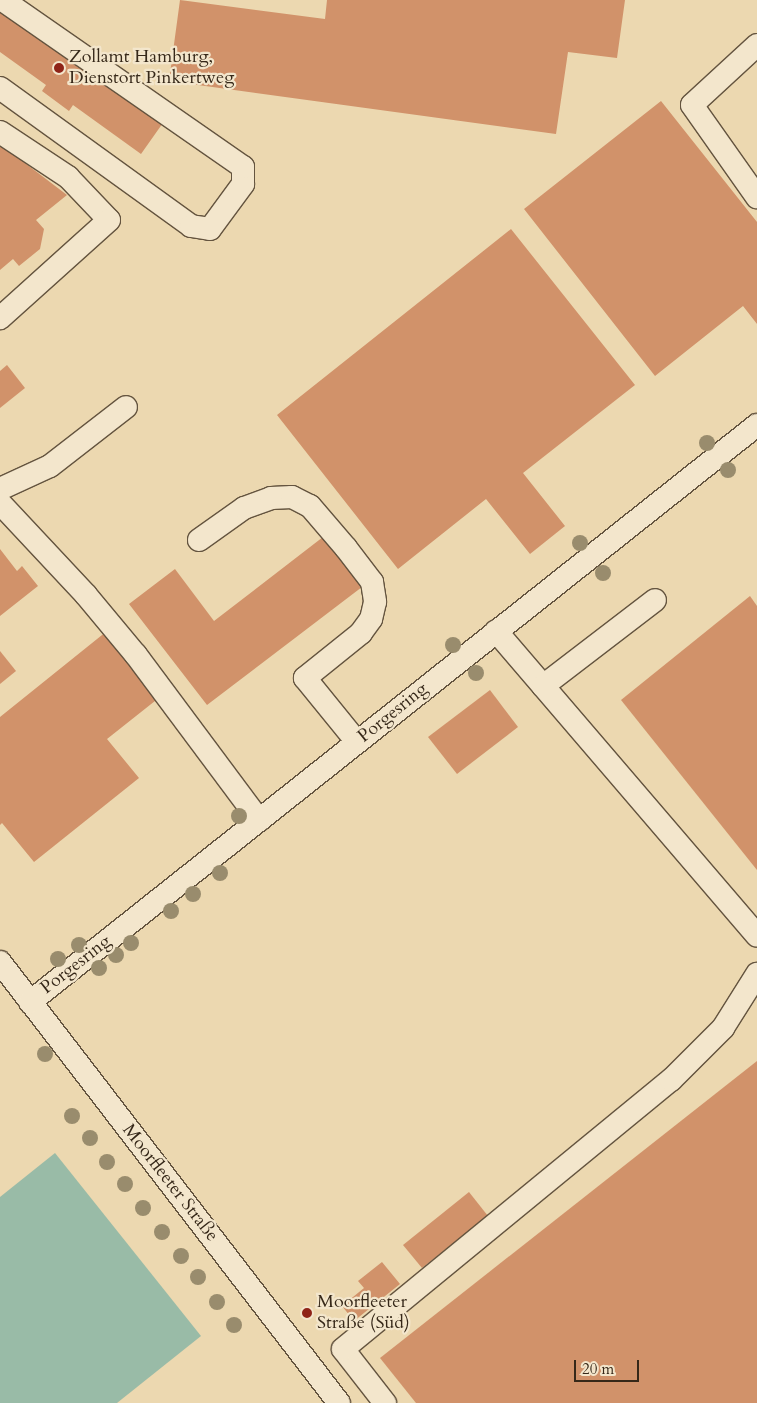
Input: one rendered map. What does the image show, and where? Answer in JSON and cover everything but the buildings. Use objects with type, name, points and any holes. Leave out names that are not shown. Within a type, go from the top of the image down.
[{"type":"street","points":[[0,88],[191,226],[210,230],[244,184],[243,168],[3,0]]},
{"type":"street","points":[[757,45],[692,105],[757,197]]},
{"type":"street","points":[[0,132],[68,177],[109,220],[0,318]]},
{"type":"street","points":[[0,489],[50,466],[126,406]]},
{"type":"street","name":"Porgesring","points":[[30,1002],[757,425]]},
{"type":"street","points":[[198,540],[244,508],[271,498],[292,498],[310,506],[346,548],[372,582],[375,602],[371,619],[361,633],[305,678],[357,742]]},
{"type":"street","points":[[0,503],[86,595],[136,655],[259,820]]},
{"type":"street","points":[[543,686],[655,600]]},
{"type":"street","points":[[496,631],[757,935]]},
{"type":"street","name":"Moorfleeter Straße","points":[[0,962],[339,1403]]},
{"type":"street","points":[[385,1403],[343,1349],[671,1080],[723,1028],[757,974]]},
{"type":"shaded area","points":[[55,1153],[201,1336],[117,1403],[0,1403],[0,1197]]},
{"type":"place","name":"Zollamt Hamburg, Dienstort Pinkertweg","points":[[59,68]]},
{"type":"place","name":"Moorfleeter Straße (Süd)","points":[[307,1313]]}]
